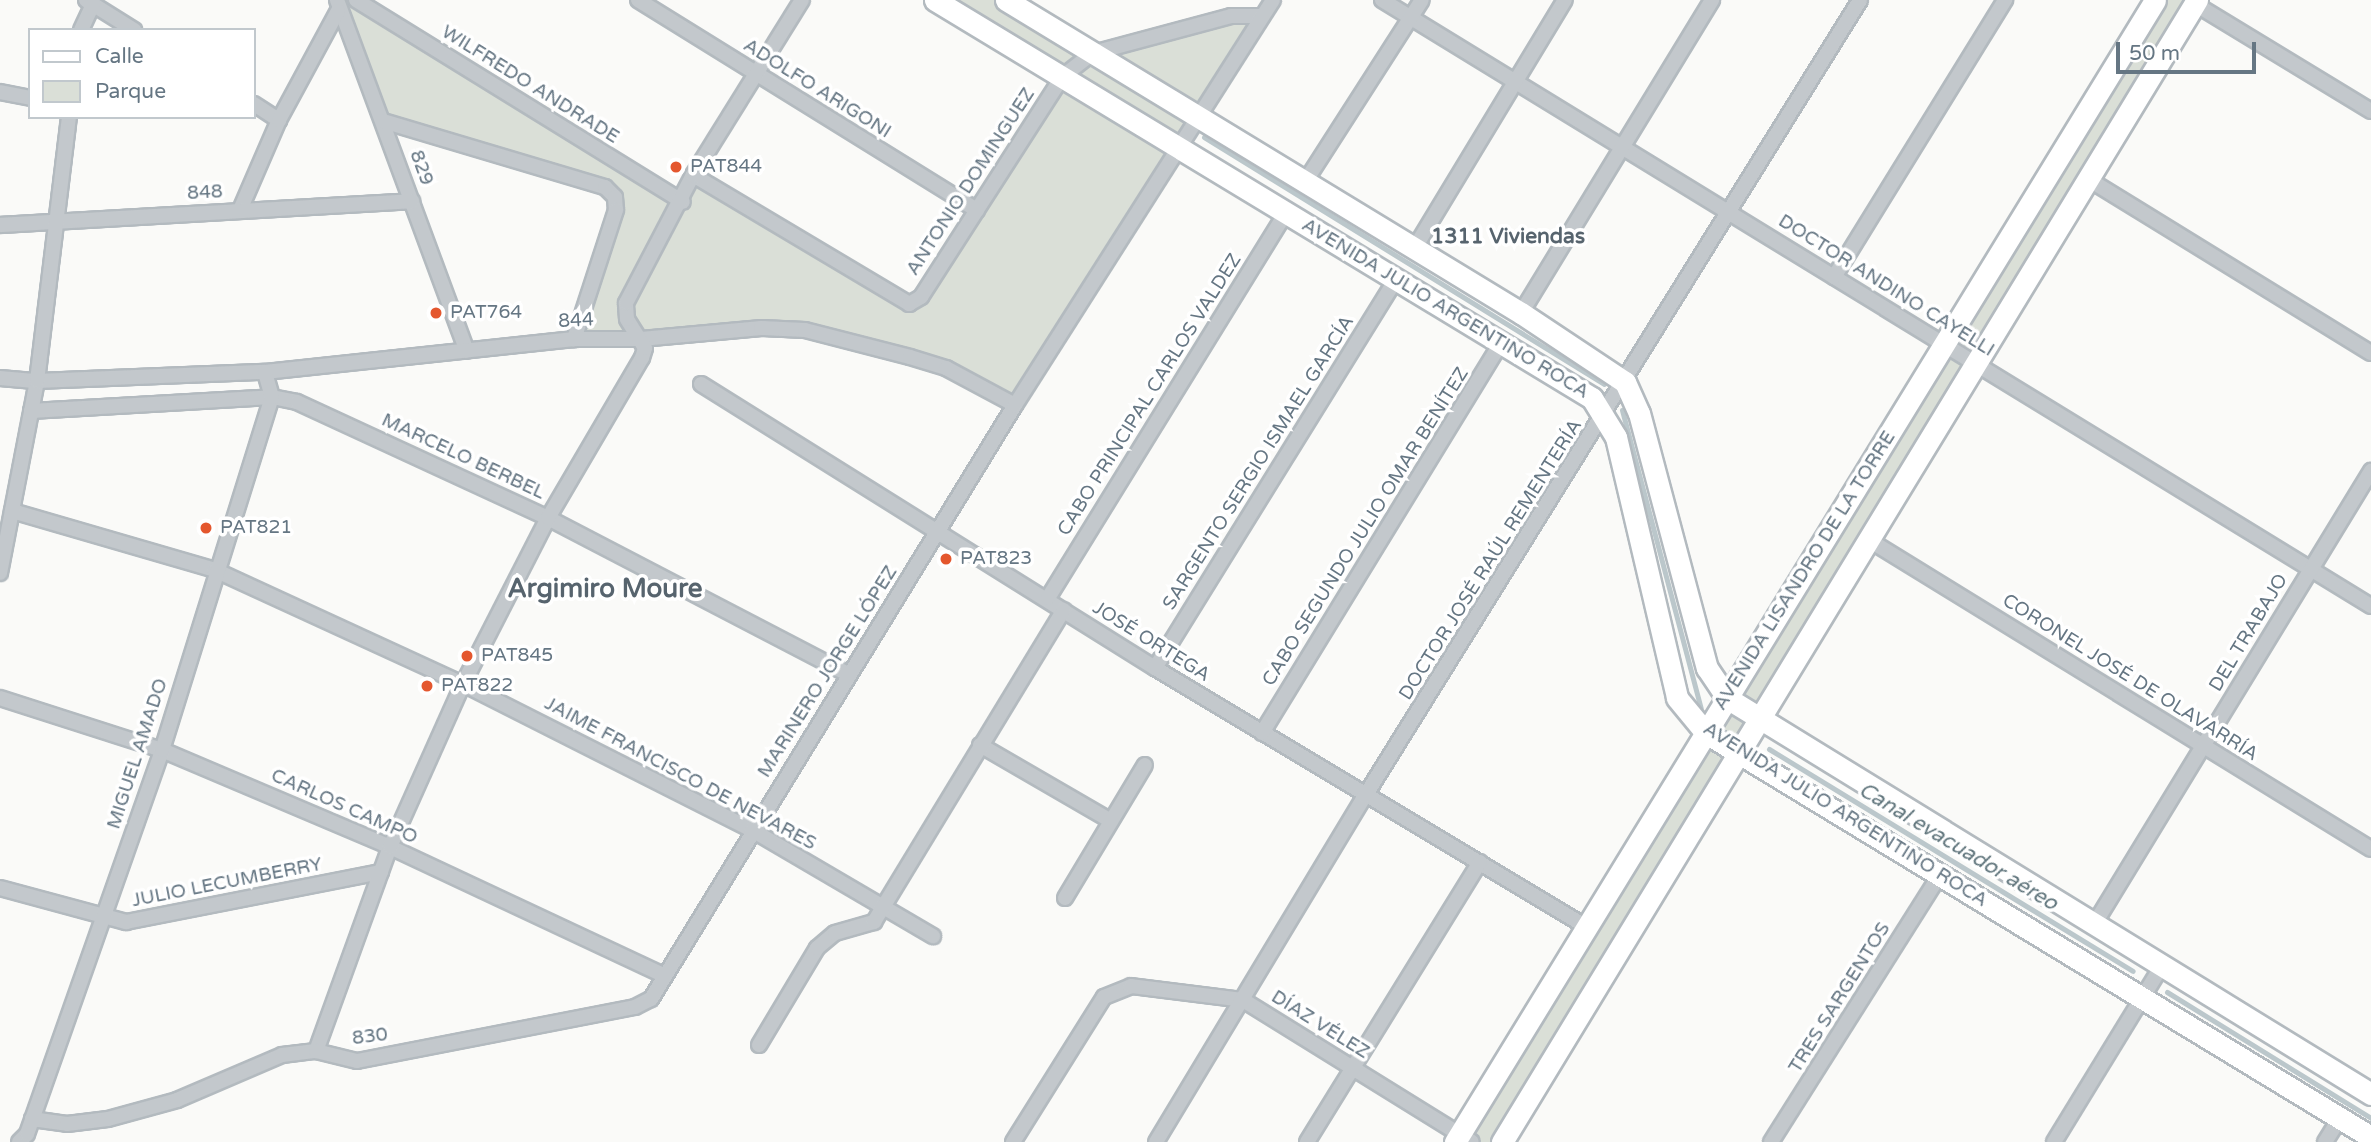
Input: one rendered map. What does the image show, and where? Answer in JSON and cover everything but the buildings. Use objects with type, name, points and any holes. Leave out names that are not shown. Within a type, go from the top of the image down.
[{"type":"main road","name":"AVENIDA JULIO ARGENTINO ROCA","points":[[935,0],[1592,398],[1606,414],[1616,437],[1677,698],[1706,733],[2371,1137]]},
{"type":"main road","name":"AVENIDA JULIO ARGENTINO ROCA","points":[[1006,0],[1521,313],[1625,382],[1639,413],[1706,668],[1727,698],[2371,1094]]},
{"type":"main road","name":"AVENIDA LISANDRO DE LA TORRE","points":[[1462,1139],[1585,926],[2155,0]]},
{"type":"main road","name":"AVENIDA LISANDRO DE LA TORRE","points":[[1502,1142],[2196,2]]},
{"type":"street","name":"WILFREDO ANDRADE","points":[[356,0],[683,202]]},
{"type":"street","name":"ADOLFO ARIGONI","points":[[638,0],[977,210]]},
{"type":"street","points":[[316,1051],[390,847],[463,684],[548,518],[642,358],[645,348],[627,319],[626,303],[683,202],[693,174],[802,0]]},
{"type":"street","points":[[1195,117],[1273,0]]},
{"type":"street","name":"DOCTOR ANDINO CAYELLI","points":[[1382,0],[2371,606]]},
{"type":"street","points":[[1305,182],[1422,0]]},
{"type":"street","points":[[1414,249],[1565,0]]},
{"type":"street","points":[[1521,313],[1712,0]]},
{"type":"street","name":"DOCTOR JOSÉ RAÚL REMENTERÍA","points":[[1156,1142],[1365,796],[1606,414],[1860,0]]},
{"type":"street","points":[[1834,277],[2005,0]]},
{"type":"street","points":[[82,28],[90,2],[131,28]]},
{"type":"street","points":[[2196,2],[2371,111]]},
{"type":"street","points":[[240,210],[279,120],[338,6]]},
{"type":"street","name":"829","points":[[338,6],[467,351]]},
{"type":"street","points":[[1093,53],[1231,16],[1262,16]]},
{"type":"street","name":"ANTONIO DOMINGUEZ","points":[[693,174],[909,304],[921,297],[1062,78],[1093,53]]},
{"type":"street","points":[[0,92],[28,98]]},
{"type":"street","points":[[256,105],[279,120]]},
{"type":"street","name":"MARINERO JORGE LÓPEZ","points":[[663,975],[1195,117]]},
{"type":"street","points":[[0,573],[37,381],[59,224],[69,119]]},
{"type":"street","points":[[383,121],[605,187],[615,197],[616,210],[574,339]]},
{"type":"street","points":[[2088,179],[2371,353]]},
{"type":"street","name":"848","points":[[0,225],[59,224],[117,216],[412,201]]},
{"type":"street","name":"CABO PRINCIPAL CARLOS VALDEZ","points":[[1048,598],[1286,213]]},
{"type":"street","name":"SARGENTO SERGIO ISMAEL GARCÍA","points":[[1155,668],[1396,279]]},
{"type":"street","name":"844","points":[[0,377],[37,381],[265,372],[574,339],[641,339],[761,328],[805,330],[946,368],[1015,405]]},
{"type":"street","name":"CABO SEGUNDO JULIO OMAR BENÍTEZ","points":[[1262,733],[1502,342]]},
{"type":"street","points":[[265,372],[272,397]]},
{"type":"street","name":"JOSÉ ORTEGA","points":[[701,384],[938,533],[1048,598],[1155,668],[1585,926]]},
{"type":"street","name":"MARCELO BERBEL","points":[[31,411],[272,397],[297,401],[548,518],[848,674]]},
{"type":"street","name":"MIGUEL AMADO","points":[[19,1142],[32,1119],[106,918],[162,750],[215,570],[272,397]]},
{"type":"street","name":"DEL TRABAJO","points":[[2095,923],[2371,471]]},
{"type":"street","name":"JAIME FRANCISCO DE NEVARES","points":[[12,510],[215,570],[463,684],[752,830],[933,936]]},
{"type":"street","name":"CORONEL JOSÉ DE OLAVARRÍA","points":[[1868,540],[2371,849]]},
{"type":"street","points":[[760,1045],[817,948],[835,933],[874,922],[1064,610]]},
{"type":"street","name":"CARLOS CAMPO","points":[[0,698],[162,750],[390,847],[663,975]]},
{"type":"street","points":[[980,745],[1111,821]]},
{"type":"street","points":[[1065,898],[1145,765]]},
{"type":"street","points":[[1307,1142],[1480,862]]},
{"type":"street","name":"JULIO LECUMBERRY","points":[[0,888],[126,922],[381,872]]},
{"type":"street","name":"TRES SARGENTOS","points":[[1771,1142],[1940,875]]},
{"type":"street","points":[[2054,1142],[2162,966]]},
{"type":"street","name":"830","points":[[32,1119],[66,1125],[108,1119],[177,1100],[282,1055],[316,1051],[357,1061],[635,1007],[651,999],[663,975]]},
{"type":"street","name":"DÍAZ VÉLEZ","points":[[1013,1142],[1104,997],[1131,986],[1243,1000],[1462,1139]]},
{"type":"street","points":[[2325,1142],[2340,1118]]},
{"type":"green space","points":[[337,0],[357,0],[682,202],[693,175],[909,304],[1061,78],[935,0],[1006,0],[1093,53],[1231,16],[1262,16],[1015,405],[946,368],[805,330],[574,339],[615,197],[383,121]]},
{"type":"green space","points":[[2155,0],[2197,0],[1502,1142],[1455,1142]]},
{"type":"waterway","name":"Canal evacuador aéreo","points":[[1204,137],[1604,384]]},
{"type":"waterway","name":"Canal evacuador aéreo","points":[[1622,410],[1701,708]]},
{"type":"waterway","name":"Canal evacuador aéreo","points":[[1769,749],[2132,971]]},
{"type":"waterway","name":"Canal evacuador aéreo","points":[[2167,992],[2371,1118]]},
{"type":"place","name":"PAT844","points":[[676,167]]},
{"type":"place","name":"PAT764","points":[[436,313]]},
{"type":"place","name":"PAT821","points":[[206,528]]},
{"type":"place","name":"PAT823","points":[[946,559]]},
{"type":"place","name":"PAT845","points":[[467,656]]},
{"type":"place","name":"PAT822","points":[[427,686]]},
{"type":"district","name":"1311 Viviendas","points":[[1508,237]]},
{"type":"district","name":"Argimiro Moure","points":[[605,589]]}]
